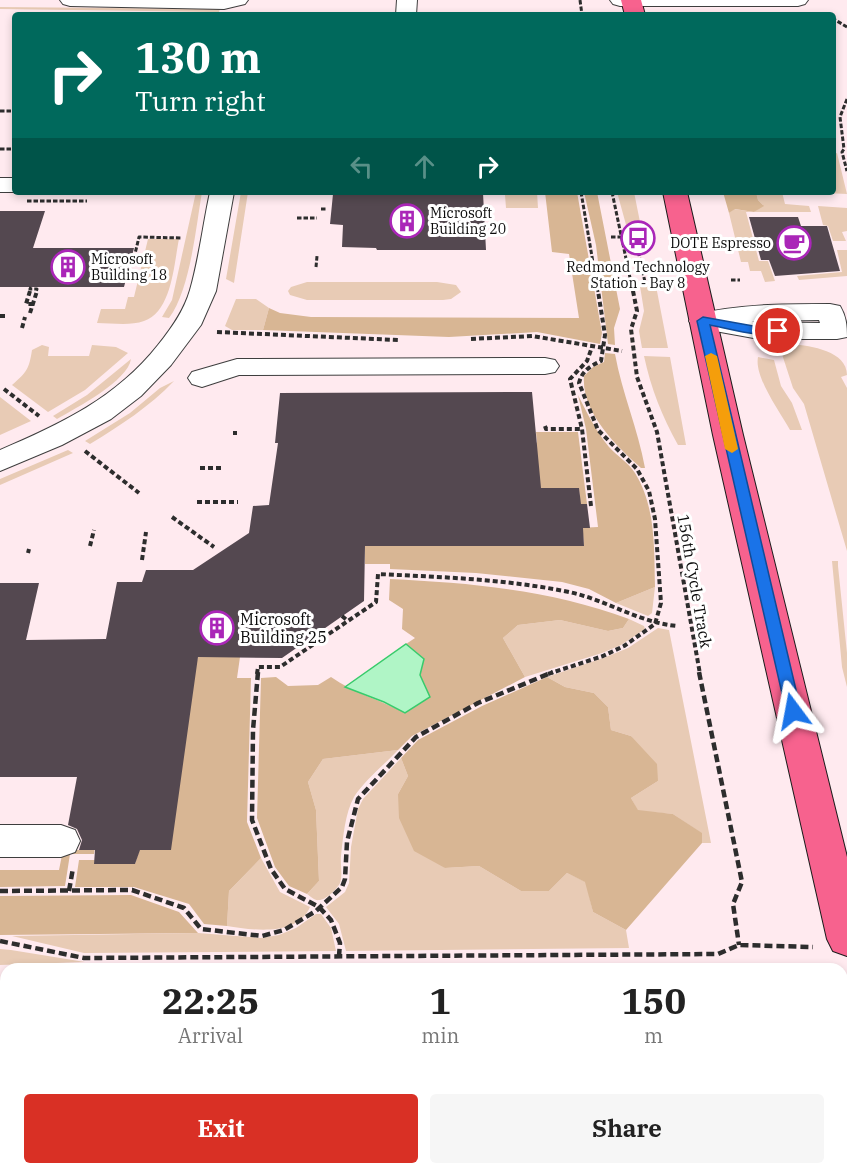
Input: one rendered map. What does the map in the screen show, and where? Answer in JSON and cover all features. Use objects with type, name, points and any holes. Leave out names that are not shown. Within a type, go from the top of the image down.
[{"type":"main road","points":[[676,195],[836,943]]},
{"type":"street","points":[[70,0],[213,3],[232,3],[238,0]]},
{"type":"street","points":[[620,0],[799,0]]},
{"type":"street","points":[[0,461],[101,413],[133,387],[174,341],[199,305],[221,195]]},
{"type":"street","points":[[703,321],[759,331],[833,322]]},
{"type":"street","points":[[202,378],[237,367],[545,366]]},
{"type":"street","points":[[0,841],[61,841]]},
{"type":"path","points":[[847,99],[840,107],[839,114],[844,149],[842,152],[847,171]]},
{"type":"path","points":[[0,891],[132,890],[183,908],[201,929],[262,936],[296,925],[342,887],[345,879],[347,842],[358,798],[416,737],[530,680],[603,656],[624,646],[655,624],[661,603],[655,519],[649,491],[637,468],[598,430],[579,383],[581,375],[590,366],[601,361],[605,334],[582,195]]},
{"type":"path","name":"156th Cycle Track","points":[[613,195],[637,311],[631,329],[637,377],[659,443],[690,626],[742,882],[733,904],[739,945]]},
{"type":"path","points":[[62,201],[87,201]]},
{"type":"path","points":[[297,218],[317,218]]},
{"type":"path","points":[[134,258],[139,237],[182,238]]},
{"type":"path","points":[[611,237],[635,237],[645,282]]},
{"type":"path","points":[[316,267],[317,256]]},
{"type":"path","points":[[731,280],[741,280]]},
{"type":"path","points":[[30,313],[33,304],[38,289],[30,289],[26,304],[33,304]]},
{"type":"path","points":[[0,316],[7,316]]},
{"type":"path","points":[[22,328],[25,317]]},
{"type":"path","points":[[217,332],[404,340]]},
{"type":"path","points":[[470,340],[532,336],[622,351]]},
{"type":"path","points":[[591,506],[582,429],[570,379],[587,361],[592,347]]},
{"type":"path","points":[[4,389],[30,409]]},
{"type":"path","points":[[545,426],[546,429],[582,429]]},
{"type":"path","points":[[85,451],[139,493]]},
{"type":"path","points":[[200,468],[222,468]]},
{"type":"path","points":[[197,502],[238,502]]},
{"type":"path","points":[[172,517],[214,547]]},
{"type":"path","points":[[90,546],[94,530]]},
{"type":"path","points":[[142,560],[146,532]]},
{"type":"path","points":[[339,956],[340,943],[337,930],[319,907],[285,889],[271,869],[252,820],[253,730],[258,667],[280,667],[376,602],[378,574],[475,578],[566,591],[599,601],[655,624],[677,626]]},
{"type":"path","points":[[342,616],[348,621]]},
{"type":"path","points":[[305,642],[311,646]]},
{"type":"path","points":[[0,941],[84,958],[718,954],[739,945],[836,943]]},
{"type":"shaded area","points":[[0,7],[220,9],[219,12],[0,9]]},
{"type":"shaded area","points":[[837,153],[847,194],[836,193]]},
{"type":"shaded area","points":[[195,195],[202,195],[182,292],[169,318],[162,317],[172,300]]},
{"type":"shaded area","points":[[240,195],[248,195],[234,283],[226,279]]},
{"type":"shaded area","points":[[505,195],[537,195],[538,208],[506,208]]},
{"type":"shaded area","points":[[545,195],[578,195],[602,333],[600,344],[537,332],[449,337],[263,330],[269,308],[280,313],[311,317],[579,318],[569,254],[552,252]]},
{"type":"shaded area","points":[[585,195],[598,195],[620,309],[614,328],[615,345],[608,344],[596,245]]},
{"type":"shaded area","points":[[618,195],[635,195],[642,232],[628,232]]},
{"type":"shaded area","points":[[724,195],[757,195],[764,206],[754,212],[735,209],[729,213]]},
{"type":"shaded area","points":[[757,195],[783,195],[785,204],[809,206],[811,212],[754,212],[763,205]]},
{"type":"shaded area","points":[[818,206],[847,208],[847,231],[842,232],[846,241],[833,241],[828,226],[823,225]]},
{"type":"shaded area","points":[[734,209],[754,212],[746,212],[759,261],[768,261],[775,281],[765,282],[761,271],[750,271],[748,262],[741,262],[729,213]]},
{"type":"shaded area","points":[[148,239],[179,239],[170,286],[161,308],[153,316],[139,323],[97,323],[101,309],[125,309],[128,297],[134,297]]},
{"type":"shaded area","points":[[837,250],[847,250],[847,276],[799,280],[797,276],[842,272]]},
{"type":"shaded area","points":[[307,282],[437,282],[456,285],[461,292],[451,299],[443,300],[307,300],[290,295],[288,291],[291,287]]},
{"type":"shaded area","points":[[640,286],[656,286],[668,348],[642,348],[639,331],[644,311]]},
{"type":"shaded area","points":[[236,299],[256,299],[269,308],[263,330],[232,330],[225,326]]},
{"type":"shaded area","points":[[792,344],[827,351],[841,360],[845,367],[847,375],[841,377],[847,388],[847,551],[804,404],[793,388],[779,345]]},
{"type":"shaded area","points":[[42,345],[49,347],[48,356],[89,356],[92,345],[116,347],[128,353],[85,390],[48,412],[12,385],[26,370],[32,350]]},
{"type":"shaded area","points":[[605,353],[615,354],[645,468],[641,468],[611,439],[588,402],[584,376],[593,367],[604,362]]},
{"type":"shaded area","points":[[644,356],[670,357],[686,445],[678,445],[667,424]]},
{"type":"shaded area","points":[[758,357],[774,360],[781,386],[792,403],[802,430],[790,430],[774,404],[760,374]]},
{"type":"shaded area","points":[[131,359],[128,367],[111,385],[57,419],[53,416],[87,395]]},
{"type":"shaded area","points":[[174,381],[124,423],[90,444],[85,441],[130,413],[160,388]]},
{"type":"shaded area","points":[[578,395],[604,441],[632,469],[642,486],[652,528],[655,587],[616,603],[589,589],[562,582],[476,573],[390,569],[390,564],[365,564],[365,546],[584,546],[583,534],[578,528],[598,527],[586,429]]},
{"type":"shaded area","points":[[0,397],[31,421],[0,435]]},
{"type":"shaded area","points":[[536,432],[578,432],[587,504],[578,504],[579,488],[504,488],[537,442]]},
{"type":"shaded area","points":[[68,450],[73,453],[0,485],[0,479]]},
{"type":"shaded area","points":[[832,561],[838,561],[847,653],[847,687],[842,667]]},
{"type":"shaded area","points":[[390,579],[481,586],[541,595],[571,601],[629,619],[623,628],[608,631],[560,620],[518,625],[503,638],[525,677],[412,736],[398,750],[323,759],[308,782],[316,810],[319,881],[307,894],[289,886],[275,867],[257,818],[261,678],[276,677],[288,686],[318,685],[331,677],[348,688],[405,713],[424,659],[406,644],[415,638],[402,629],[403,609],[389,600]]},
{"type":"shaded area","points":[[655,587],[652,613],[648,616],[616,603]]},
{"type":"shaded area","points":[[629,619],[644,626],[645,629],[621,645],[602,653],[525,677],[503,638],[518,625],[560,620],[608,631],[623,628]]},
{"type":"shaded area","points":[[658,628],[669,630],[711,843],[702,843],[701,833],[673,814],[638,811],[631,798],[658,781],[631,736],[611,730],[608,707],[594,693],[565,687],[547,677],[628,648]]},
{"type":"shaded area","points":[[406,644],[424,659],[420,675],[430,697],[405,713],[345,687]]},
{"type":"shaded area","points":[[198,657],[240,657],[237,678],[251,678],[247,822],[261,858],[229,891],[227,926],[204,924],[189,904],[134,887],[75,887],[79,860],[95,860],[94,864],[135,864]]},
{"type":"shaded area","points":[[547,677],[565,687],[594,693],[608,707],[611,730],[631,736],[657,764],[658,781],[631,798],[638,810],[673,814],[702,833],[702,843],[626,930],[593,912],[585,882],[567,873],[549,891],[521,891],[479,866],[445,868],[414,851],[399,818],[398,794],[408,776],[401,758],[418,740],[482,706]]},
{"type":"shaded area","points":[[398,750],[354,797],[348,810],[345,826],[340,883],[325,898],[314,899],[307,894],[319,881],[316,810],[308,782],[323,759]]},
{"type":"shaded area","points":[[401,758],[408,776],[398,794],[445,868],[479,866],[521,891],[549,891],[567,873],[586,882],[593,912],[626,930],[629,948],[346,951],[339,924],[326,907],[345,892],[349,883],[351,847],[358,809],[363,799]]},
{"type":"shaded area","points":[[95,847],[94,854],[70,854],[65,886],[0,887],[0,870],[59,870],[63,850],[87,850]]},
{"type":"shaded area","points":[[261,858],[280,892],[310,907],[304,917],[285,927],[261,930],[227,926],[229,891]]},
{"type":"shaded area","points":[[131,895],[179,912],[198,933],[0,935],[0,896]]},
{"type":"shaded area","points":[[316,914],[321,914],[331,928],[336,951],[84,953],[12,936],[198,933],[261,938],[279,935],[296,928]]},
{"type":"shaded area","points":[[0,949],[85,962],[57,963],[0,963]]},
{"type":"building","name":"Microsoft Building 20","points":[[333,195],[483,195],[486,250],[377,250],[376,248],[342,247],[343,225],[330,224]]},
{"type":"building","name":"Microsoft Building 18","points":[[0,211],[45,211],[33,248],[134,248],[124,287],[0,287]]},
{"type":"building","name":"DOTE Espresso","points":[[749,217],[798,217],[801,226],[827,226],[840,271],[775,276],[769,260],[761,260]]},
{"type":"building","name":"Microsoft Building 25","points":[[532,392],[541,488],[579,488],[581,504],[587,504],[590,528],[583,528],[584,546],[365,546],[364,601],[282,658],[198,657],[171,850],[140,850],[135,864],[94,864],[95,850],[79,850],[82,840],[77,829],[68,825],[77,777],[0,777],[0,583],[39,583],[26,640],[106,639],[117,582],[142,582],[146,570],[193,570],[249,533],[253,506],[269,505],[278,443],[275,443],[280,393]]},
{"type":"slow traffic","points":[[711,356],[732,449]]},
{"type":"place","name":"Microsoft Building 20","points":[[407,221]]},
{"type":"place","name":"Redmond Technology Station - Bay 8","points":[[638,238]]},
{"type":"place","name":"DOTE Espresso","points":[[794,243]]},
{"type":"place","name":"Microsoft Building 18","points":[[68,267]]},
{"type":"place","name":"Microsoft Building 25","points":[[217,628]]},
{"type":"route","points":[[778,331],[759,331],[703,321],[793,711]]}]
